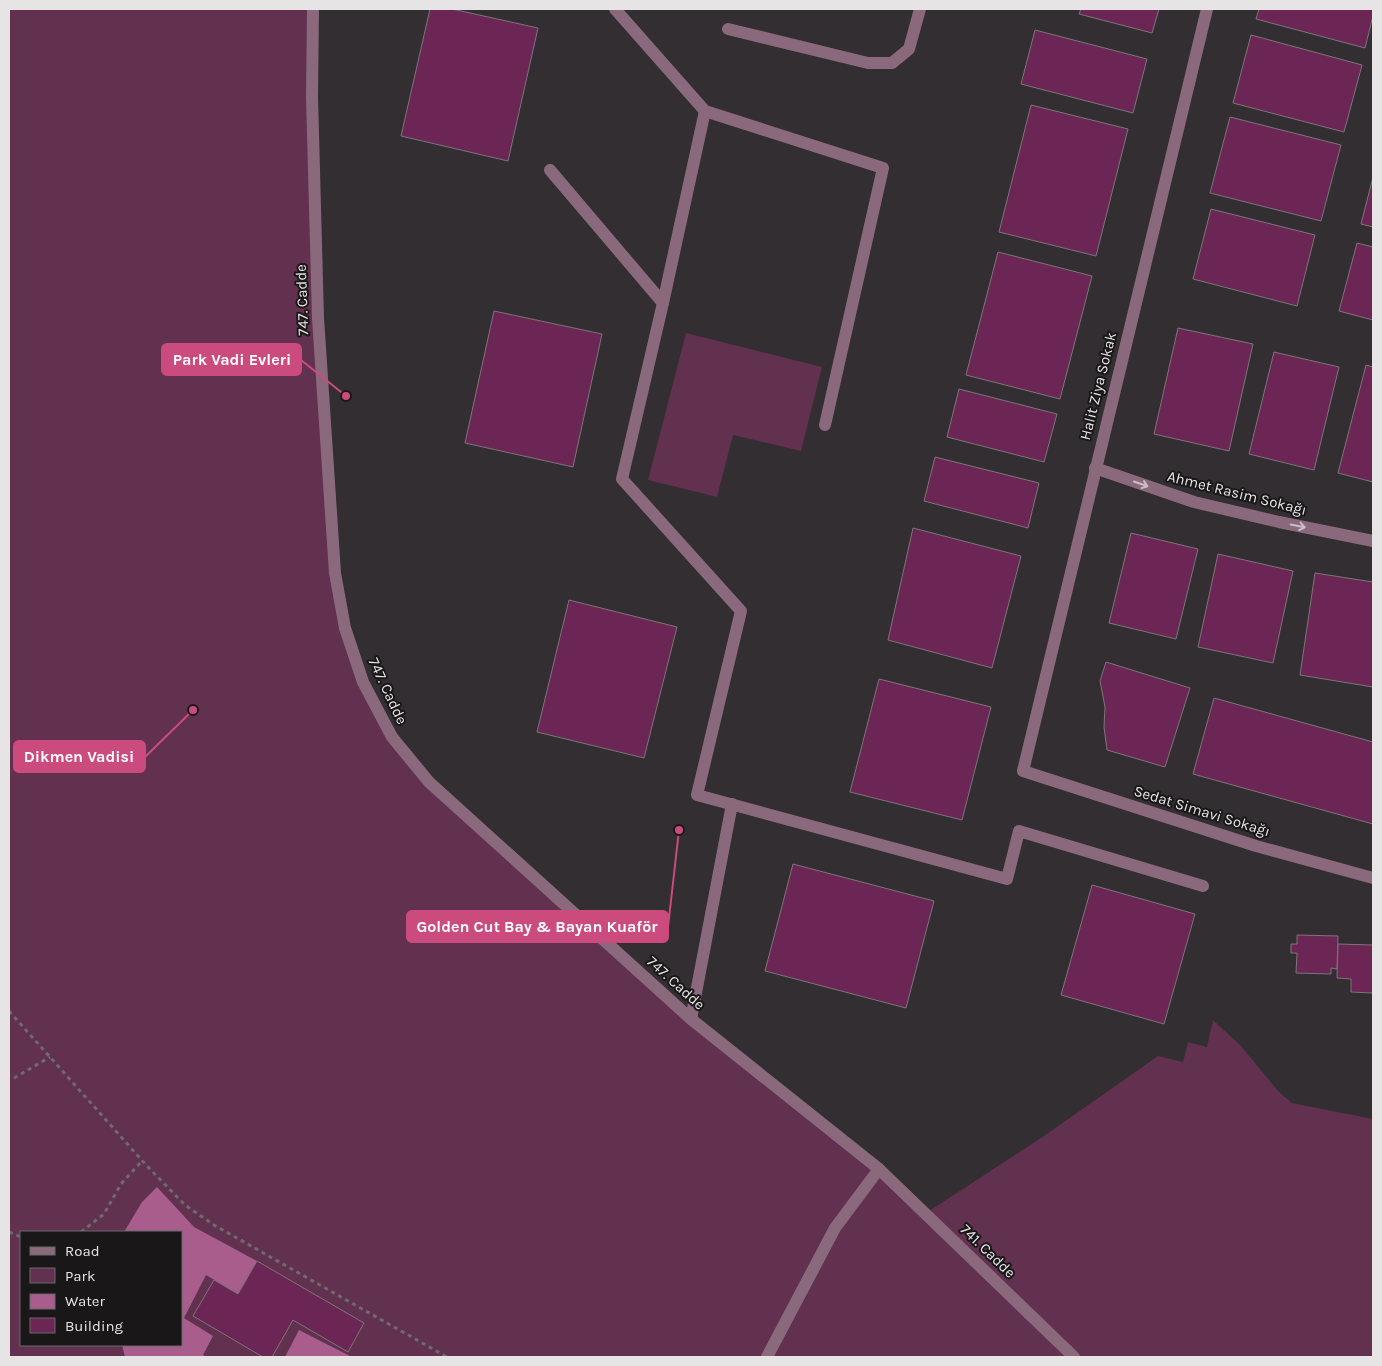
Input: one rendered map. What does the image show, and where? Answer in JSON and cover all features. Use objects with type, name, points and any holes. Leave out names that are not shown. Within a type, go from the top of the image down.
[{"type":"street","name":"747. Cadde","points":[[313,9],[312,97],[318,318],[335,573],[345,628],[363,682],[392,737],[429,782],[691,1018],[879,1169]]},
{"type":"street","points":[[615,9],[705,111],[883,168],[825,425]]},
{"type":"street","points":[[728,29],[868,63],[892,63],[909,49],[920,9]]},
{"type":"street","name":"Halit Ziya Sokak","points":[[1022,771],[1207,9]]},
{"type":"street","points":[[705,111],[622,479],[742,611],[697,795],[1008,879],[1019,831],[1203,886]]},
{"type":"street","points":[[550,170],[663,303]]},
{"type":"street","name":"Ahmet Rasim Sokağı","points":[[1095,468],[1194,502],[1373,541]]},
{"type":"street","name":"Sedat Simavi Sokağı","points":[[1022,771],[1256,846],[1373,878]]},
{"type":"street","points":[[691,1018],[732,804]]},
{"type":"street","points":[[766,1357],[835,1228],[879,1169]]},
{"type":"street","name":"741. Cadde","points":[[879,1169],[1074,1357]]},
{"type":"path","points":[[9,1011],[142,1161],[185,1205],[214,1225],[447,1357]]},
{"type":"path","points":[[14,1078],[50,1057]]},
{"type":"path","points":[[82,1231],[104,1214],[121,1184],[142,1161]]},
{"type":"green space","points":[[9,9],[313,9],[312,97],[335,573],[363,682],[429,782],[691,1019],[926,1213],[1044,1136],[1158,1056],[1183,1062],[1188,1042],[1207,1047],[1213,1020],[1240,1045],[1279,1092],[1292,1103],[1373,1119],[1373,1357],[9,1357]]},
{"type":"green space","points":[[686,333],[822,367],[801,451],[733,435],[717,497],[648,480]]},
{"type":"water","points":[[157,1187],[194,1227],[257,1261],[238,1294],[206,1275],[184,1318],[213,1336],[203,1355],[207,1357],[125,1357],[122,1346],[182,1346],[182,1231],[125,1231],[142,1202]]},
{"type":"water","points":[[299,1330],[352,1357],[285,1357]]},
{"type":"building","points":[[430,9],[452,9],[538,28],[508,161],[401,136]]},
{"type":"building","points":[[1081,9],[1159,9],[1152,33],[1079,14]]},
{"type":"building","points":[[1259,9],[1373,9],[1373,16],[1365,48],[1256,19]]},
{"type":"building","points":[[1035,30],[1147,59],[1133,113],[1021,84]]},
{"type":"building","points":[[1251,35],[1362,65],[1344,132],[1233,103]]},
{"type":"building","points":[[1031,105],[1128,129],[1096,256],[999,232]]},
{"type":"building","points":[[1230,117],[1341,145],[1321,221],[1210,193]]},
{"type":"building","points":[[1373,177],[1373,227],[1361,224]]},
{"type":"building","points":[[1211,209],[1315,235],[1297,306],[1193,279]]},
{"type":"building","points":[[1357,243],[1373,247],[1373,320],[1339,311]]},
{"type":"building","points":[[998,252],[1092,276],[1060,399],[966,375]]},
{"type":"building","points":[[494,311],[602,334],[573,467],[465,443]]},
{"type":"building","points":[[1178,328],[1253,344],[1229,451],[1154,434]]},
{"type":"building","points":[[1274,352],[1339,367],[1314,470],[1249,454]]},
{"type":"building","points":[[1366,365],[1373,367],[1373,482],[1338,473]]},
{"type":"building","points":[[959,389],[1057,414],[1044,462],[947,437]]},
{"type":"building","points":[[935,457],[1039,483],[1028,528],[924,501]]},
{"type":"building","points":[[913,528],[1021,556],[992,668],[888,640]]},
{"type":"building","points":[[1131,533],[1198,549],[1176,639],[1109,623]]},
{"type":"building","points":[[1218,554],[1293,571],[1273,663],[1198,647]]},
{"type":"building","points":[[1315,573],[1373,582],[1373,687],[1300,675]]},
{"type":"building","points":[[569,600],[677,627],[644,758],[537,732]]},
{"type":"building","points":[[1106,662],[1190,688],[1165,767],[1107,750],[1104,727],[1105,707],[1100,681]]},
{"type":"building","points":[[879,679],[991,707],[962,820],[850,792]]},
{"type":"building","points":[[1214,698],[1373,742],[1373,824],[1193,774]]},
{"type":"building","points":[[793,864],[934,901],[906,1008],[765,971]]},
{"type":"building","points":[[1092,885],[1195,914],[1164,1024],[1061,995]]},
{"type":"building","points":[[1297,935],[1338,936],[1337,969],[1331,968],[1331,974],[1296,973],[1297,953],[1291,953],[1291,944],[1297,944]]},
{"type":"building","points":[[1338,944],[1373,945],[1373,993],[1351,992],[1351,979],[1337,978]]},
{"type":"building","points":[[257,1261],[364,1323],[348,1352],[293,1320],[272,1357],[263,1357],[193,1316],[214,1280],[238,1294]]},
{"type":"place","name":"Park Vadi Evleri","points":[[346,396]]},
{"type":"place","name":"Dikmen Vadisi","points":[[193,710]]},
{"type":"place","name":"Golden Cut Bay & Bayan Kuaför","points":[[679,830]]}]
